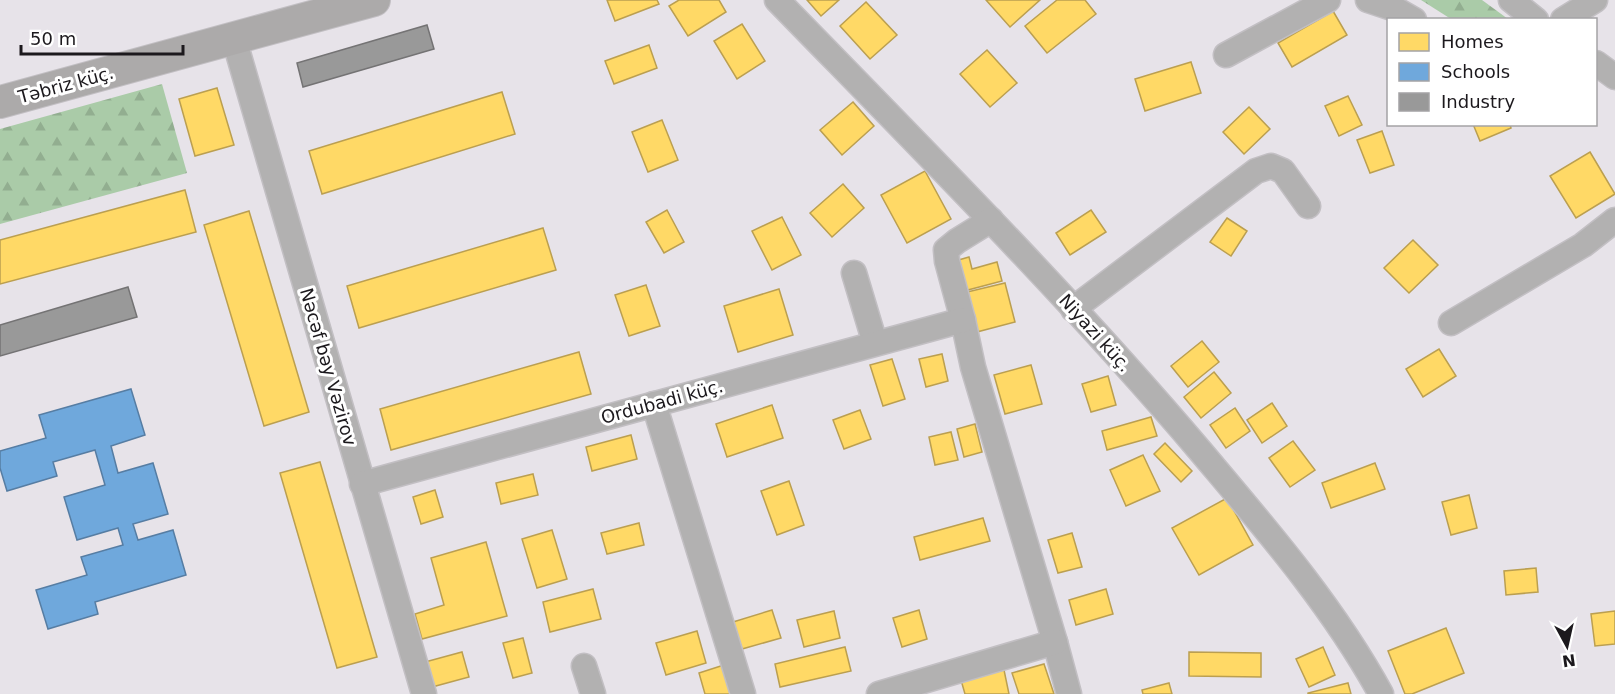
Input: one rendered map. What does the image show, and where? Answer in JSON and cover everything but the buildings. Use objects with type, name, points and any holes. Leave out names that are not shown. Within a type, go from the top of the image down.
[{"type":"main road","name":"Təbriz küç.","points":[[0,102],[374,0]]},
{"type":"street","name":"Niyazi küç.","points":[[777,0],[991,220],[1175,421],[1271,534],[1343,631],[1381,694]]},
{"type":"street","points":[[1226,55],[1328,0]]},
{"type":"street","points":[[1368,0],[1395,9],[1410,18]]},
{"type":"street","points":[[1511,0],[1534,18]]},
{"type":"street","points":[[1566,18],[1595,0]]},
{"type":"street","name":"Nəcəf bəy Vəzirov","points":[[234,39],[424,694]]},
{"type":"street","points":[[1597,64],[1615,77]]},
{"type":"street","points":[[1073,309],[1256,171],[1270,166],[1283,171],[1308,206]]},
{"type":"street","points":[[991,220],[946,250],[947,261],[973,367],[1070,694]]},
{"type":"street","points":[[1451,323],[1583,245],[1615,220]]},
{"type":"street","points":[[854,273],[875,343]]},
{"type":"street","name":"Ordubadi küç.","points":[[362,484],[963,320]]},
{"type":"street","points":[[654,404],[743,694]]},
{"type":"street","points":[[885,693],[1055,642]]},
{"type":"street","points":[[584,666],[593,694]]},
{"type":"green space","points":[[1421,0],[1482,0],[1507,18],[1449,18]]},
{"type":"green space","points":[[162,84],[187,173],[0,224],[0,129]]}]
